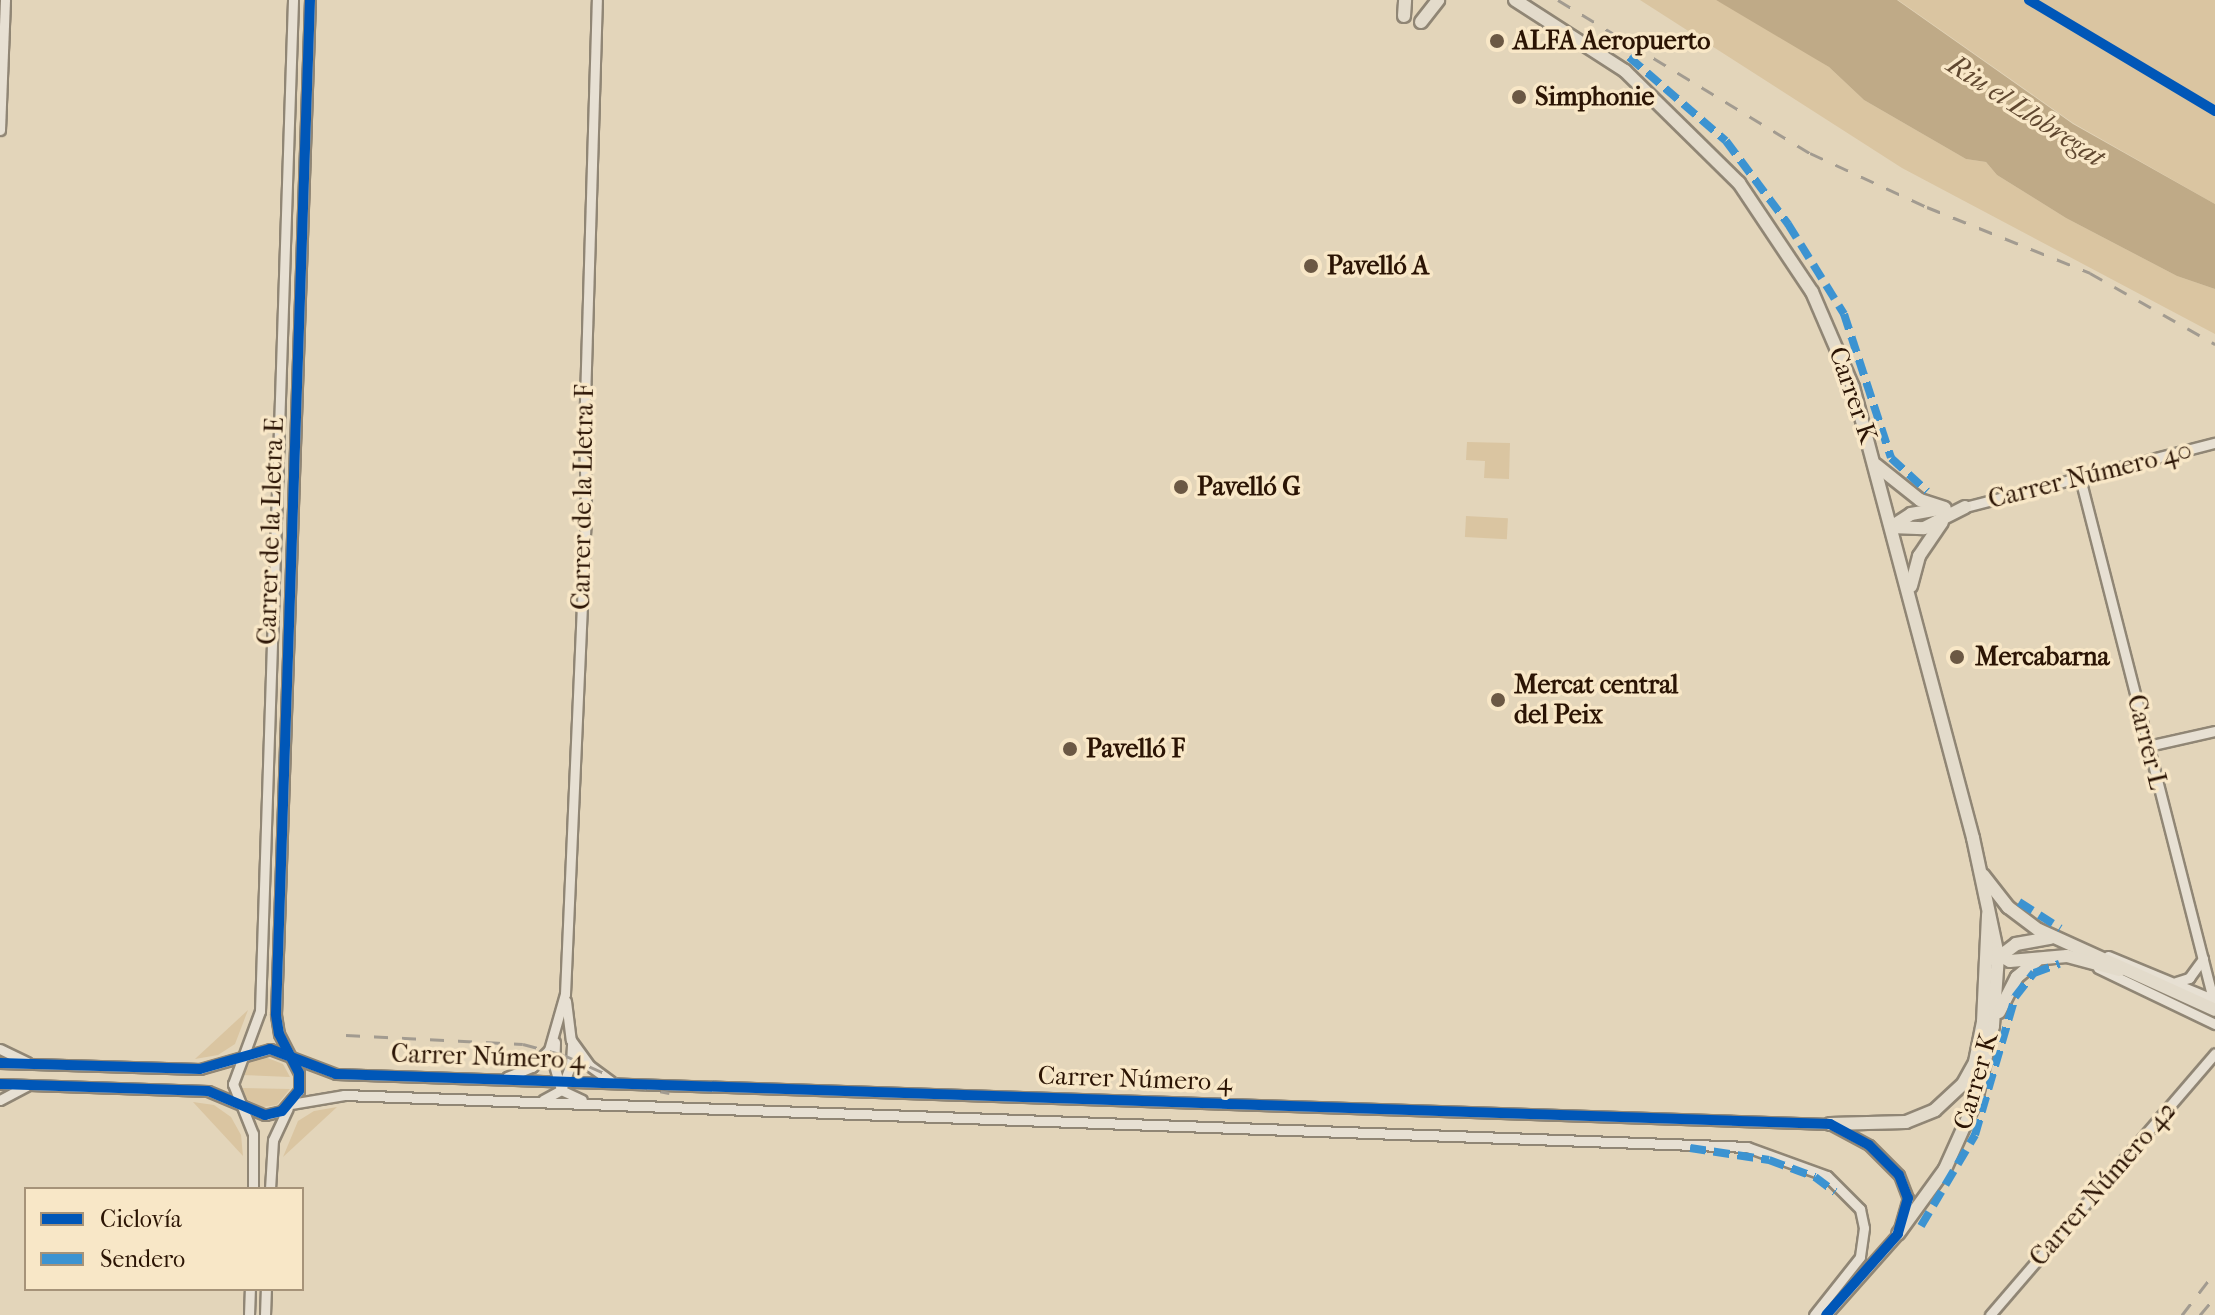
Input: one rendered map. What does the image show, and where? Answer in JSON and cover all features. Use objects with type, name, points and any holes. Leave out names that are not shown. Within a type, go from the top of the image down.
[{"type":"main road","points":[[1404,16],[1405,0]]},
{"type":"main road","points":[[1421,22],[1438,0]]},
{"type":"main road","name":"Carrer K","points":[[1516,0],[1625,71],[1739,183],[1812,292],[1853,387],[1981,873],[1998,956],[1993,1026],[1962,1135],[1937,1183],[1898,1234]]},
{"type":"main road","points":[[1876,465],[1944,515]]},
{"type":"main road","points":[[1891,527],[1924,528],[1944,515],[1965,507]]},
{"type":"main road","points":[[1910,599],[1919,556],[1944,515]]},
{"type":"main road","points":[[1981,873],[2008,907],[2054,938],[2091,957],[2214,1003]]},
{"type":"main road","name":"Carrer K","points":[[1830,1124],[1906,1122],[1954,1095],[1975,1062],[1988,974],[1988,911]]},
{"type":"main road","points":[[1987,932],[1998,956]]},
{"type":"main road","points":[[1988,974],[1998,956],[2025,941],[2054,938]]},
{"type":"main road","points":[[1998,956],[2019,961],[2048,956],[2091,957]]},
{"type":"main road","points":[[1993,1026],[2020,972],[2048,956]]},
{"type":"street","points":[[0,130],[5,0]]},
{"type":"street","name":"Carrer de la Lletra E","points":[[245,1056],[260,1011],[293,0]]},
{"type":"street","name":"Carrer de la Lletra E","points":[[292,1060],[276,1014],[310,0]]},
{"type":"street","name":"Carrer de la Lletra F","points":[[565,994],[586,508],[584,434],[597,0]]},
{"type":"street","name":"Carrer Número 40","points":[[1965,507],[2215,443]]},
{"type":"street","name":"Carrer L","points":[[2080,478],[2214,1003]]},
{"type":"street","points":[[2148,746],[2215,731]]},
{"type":"street","points":[[2091,957],[2178,987],[2203,959]]},
{"type":"street","points":[[2091,957],[2215,1024]]},
{"type":"street","points":[[561,1084],[556,1038],[565,994]]},
{"type":"street","points":[[540,1102],[561,1084],[571,1040],[565,994]]},
{"type":"street","points":[[501,1079],[532,1067],[556,1038]]},
{"type":"street","points":[[571,1040],[590,1066],[618,1083]]},
{"type":"street","points":[[0,1049],[30,1064]]},
{"type":"street","points":[[0,1063],[200,1069],[270,1049],[292,1060],[300,1085],[273,1140],[270,1187]]},
{"type":"street","name":"Carrer Número 42","points":[[1990,1315],[2215,1053]]},
{"type":"street","points":[[245,1056],[233,1079],[238,1102],[253,1134],[253,1187]]},
{"type":"street","name":"Carrer Número 4","points":[[292,1060],[327,1073],[561,1084],[618,1083],[1830,1124],[1858,1136],[1899,1175],[1908,1208],[1898,1234]]},
{"type":"street","points":[[0,1084],[208,1091],[265,1115],[291,1104]]},
{"type":"street","points":[[0,1100],[33,1084]]},
{"type":"street","points":[[561,1084],[591,1104]]},
{"type":"street","name":"Carrer Número 4","points":[[291,1104],[344,1095],[1704,1142],[1759,1150],[1827,1176],[1855,1200],[1864,1239],[1854,1270],[1814,1315]]},
{"type":"street","points":[[1826,1315],[1898,1234]]},
{"type":"street","points":[[249,1315],[250,1291]]},
{"type":"street","points":[[265,1315],[266,1291]]},
{"type":"shaded area","points":[[1640,0],[1716,0],[1754,19],[1829,67],[1864,100],[1966,159],[1986,162],[1997,175],[2066,218],[2177,276],[2215,289],[2215,334],[1902,168]]},
{"type":"shaded area","points":[[1898,0],[2215,0],[2215,204],[2073,123]]},
{"type":"shaded area","points":[[1467,442],[1510,443],[1509,479],[1484,478],[1485,461],[1466,460]]},
{"type":"shaded area","points":[[1466,516],[1508,518],[1507,539],[1465,537]]},
{"type":"shaded area","points":[[248,1010],[235,1044],[218,1055],[195,1059]]},
{"type":"shaded area","points":[[265,1057],[283,1064],[290,1077],[241,1075],[250,1062]]},
{"type":"shaded area","points":[[241,1088],[290,1089],[277,1105],[263,1107],[246,1099]]},
{"type":"shaded area","points":[[193,1102],[214,1105],[231,1117],[241,1135],[243,1156]]},
{"type":"shaded area","points":[[337,1107],[283,1157],[298,1121],[314,1111]]},
{"type":"water","name":"Riu el Llobregat","points":[[1716,0],[1897,0],[2073,124],[2215,204],[2215,289],[2177,276],[2066,218],[1997,175],[1986,162],[1966,159],[1864,100],[1829,67]]},
{"type":"railway","points":[[1558,0],[1810,153],[1927,207],[2090,273],[2215,344]]},
{"type":"railway","points":[[346,1035],[523,1044],[564,1055],[633,1086],[669,1093]]},
{"type":"railway","points":[[2182,1315],[2215,1272]]},
{"type":"railway","points":[[2200,1315],[2215,1297]]},
{"type":"marked path","points":[[1629,57],[1726,141],[1788,224],[1844,314],[1891,458],[1927,491]]},
{"type":"marked path","points":[[2019,902],[2060,928]]},
{"type":"marked path","points":[[1921,1226],[1975,1135],[2015,997],[2034,973],[2059,964]]},
{"type":"marked path","points":[[1690,1148],[1769,1160],[1815,1177],[1835,1192]]},
{"type":"cycle path","points":[[0,1084],[208,1091],[265,1115],[282,1111],[299,1091],[299,1073],[279,1034],[276,1014],[310,0]]},
{"type":"cycle path","points":[[2029,0],[2215,111]]},
{"type":"cycle path","points":[[0,1063],[200,1069],[270,1049],[336,1074],[1830,1124],[1869,1145],[1899,1175],[1908,1198],[1898,1234],[1826,1315]]},
{"type":"place","name":"ALFA Aeropuerto","points":[[1497,41]]},
{"type":"place","name":"Simphonie","points":[[1519,97]]},
{"type":"place","name":"Pavelló A","points":[[1311,266]]},
{"type":"place","name":"Pavelló G","points":[[1181,487]]},
{"type":"place","name":"Mercabarna","points":[[1957,657]]},
{"type":"place","name":"Mercat central del Peix","points":[[1498,700]]},
{"type":"place","name":"Pavelló F","points":[[1070,749]]}]
